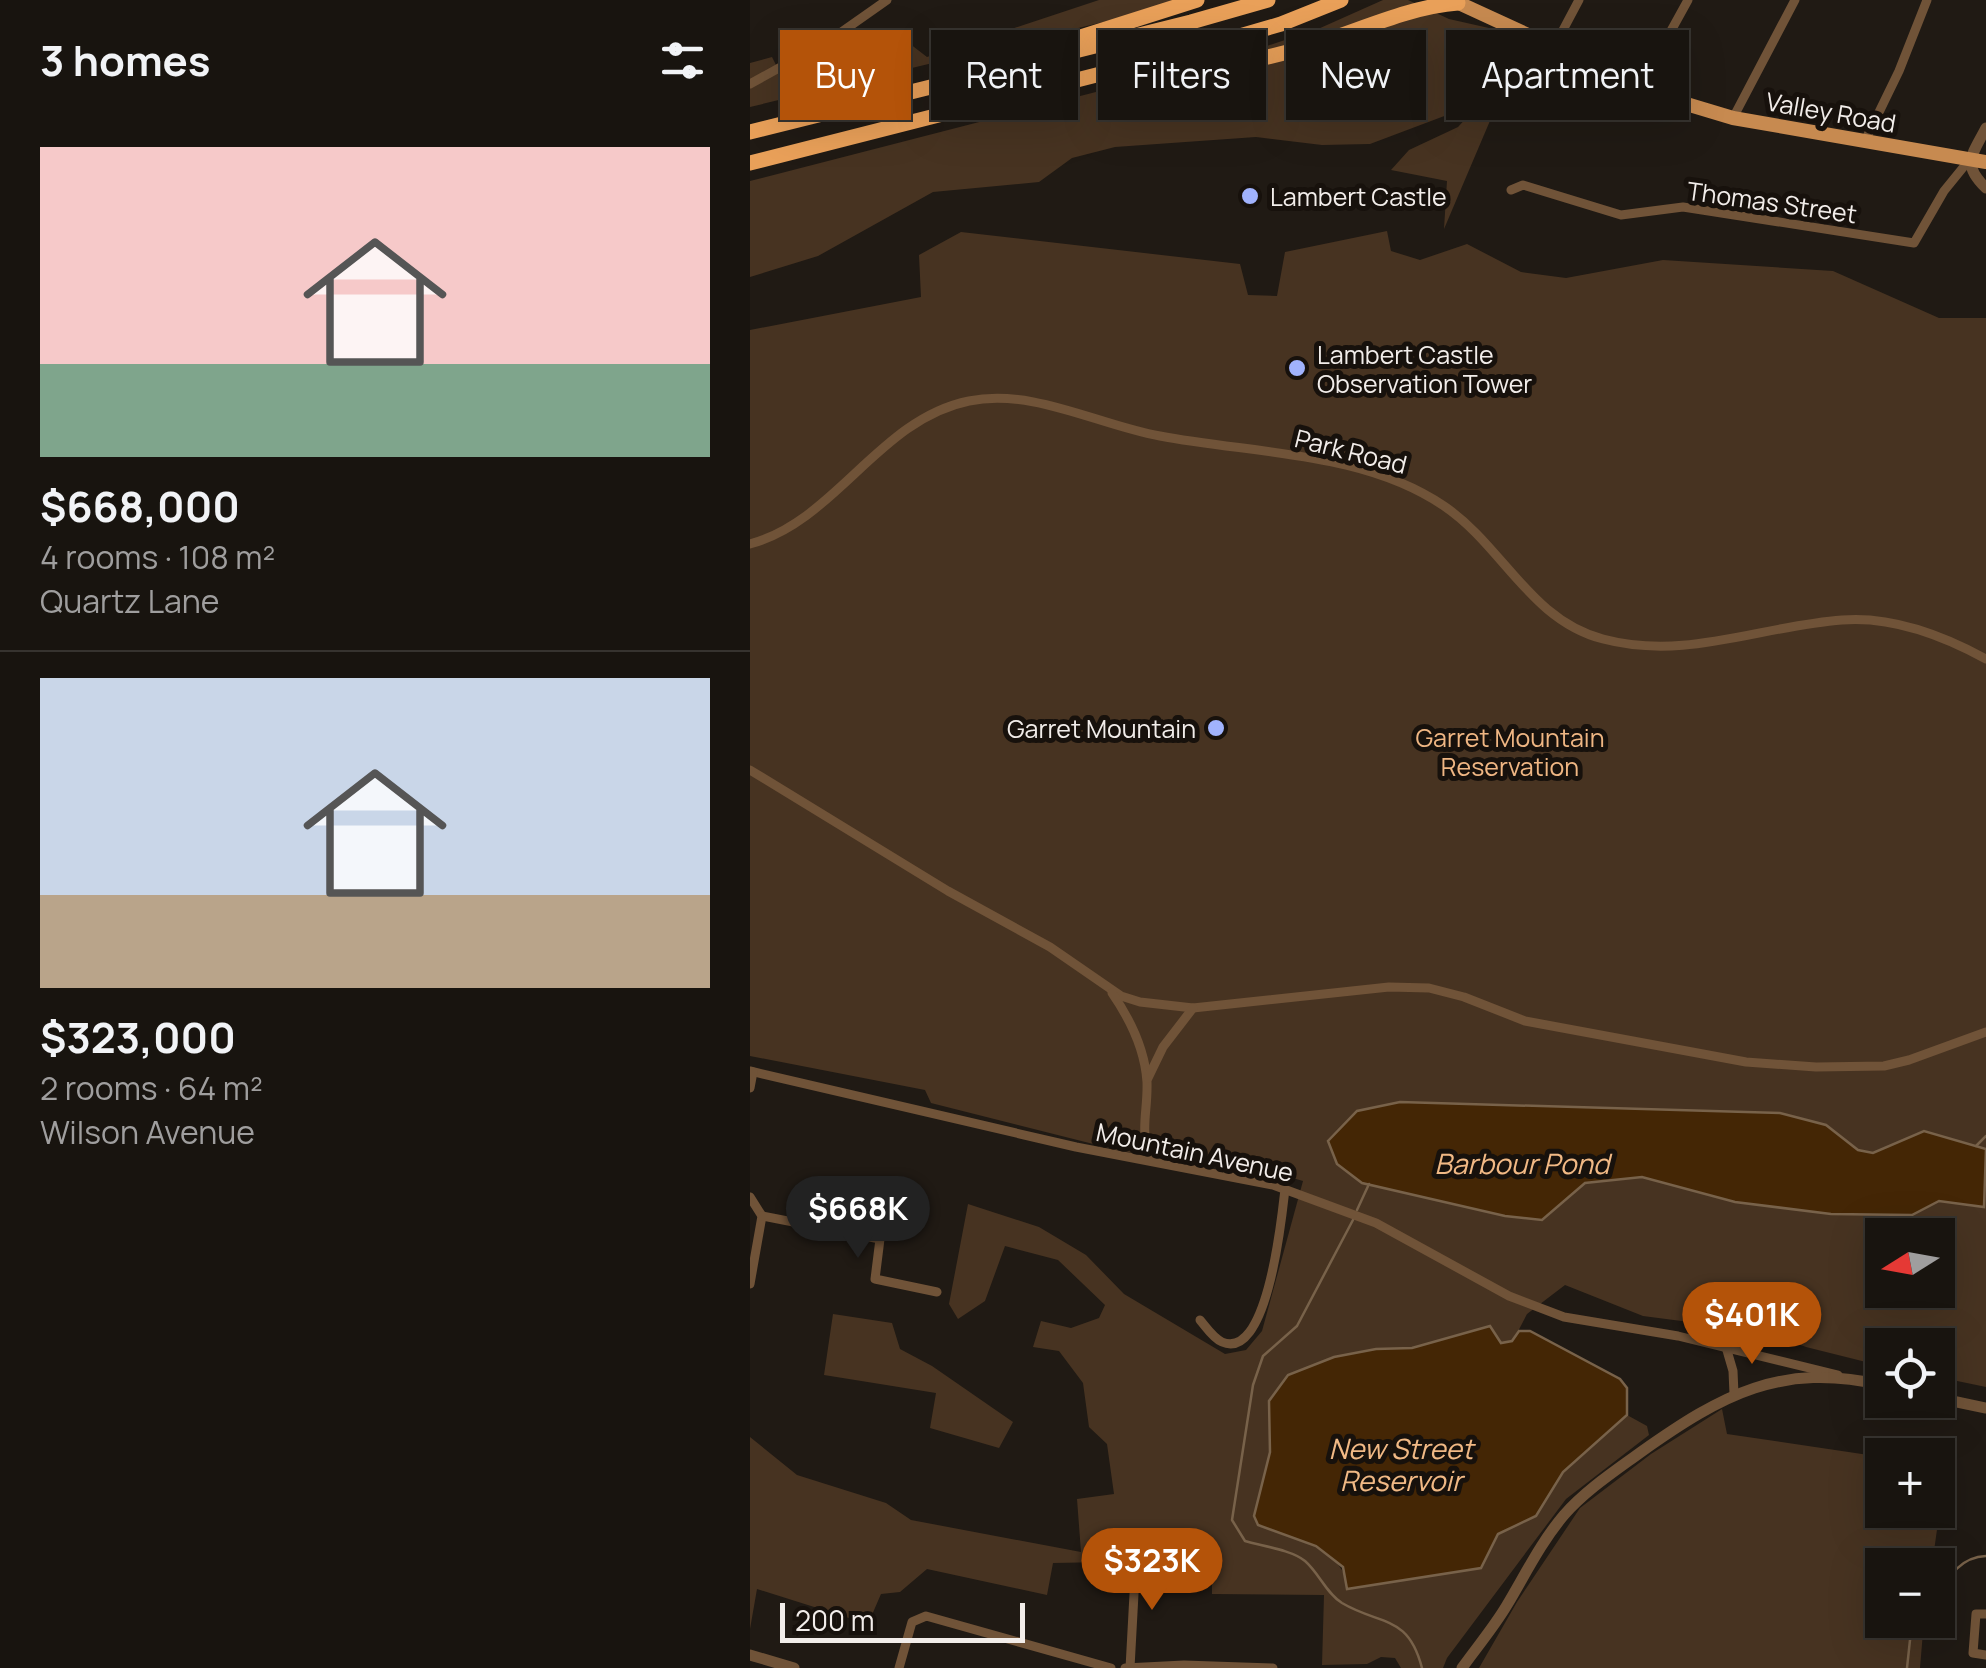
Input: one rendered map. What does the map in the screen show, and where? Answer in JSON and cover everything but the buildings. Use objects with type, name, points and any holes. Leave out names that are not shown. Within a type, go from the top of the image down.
[{"type":"highway","points":[[1078,37],[1197,0]]},
{"type":"highway","points":[[1078,50],[1268,0]]},
{"type":"highway","points":[[1078,79],[1254,32],[1340,0]]},
{"type":"highway","points":[[1078,80],[1182,72],[1261,59],[1415,6],[1455,1]]},
{"type":"highway","points":[[755,130],[931,87]]},
{"type":"highway","points":[[750,163],[931,117]]},
{"type":"main road","name":"Valley Road","points":[[1455,1],[1517,30]]},
{"type":"main road","name":"Valley Road","points":[[1689,103],[1733,118],[1986,162]]},
{"type":"street","points":[[750,84],[833,38],[887,0]]},
{"type":"street","points":[[1563,30],[1579,0]]},
{"type":"street","points":[[1671,30],[1688,0]]},
{"type":"street","points":[[1733,118],[1794,0]]},
{"type":"street","points":[[1865,140],[1899,72],[1927,0]]},
{"type":"street","points":[[1986,128],[1970,159],[1971,169],[1986,188]]},
{"type":"street","name":"Thomas Street","points":[[1510,190],[1524,184],[1621,215],[1683,207],[1914,243],[1944,191],[1970,159]]},
{"type":"street","name":"Park Road","points":[[750,544],[789,528],[920,421],[966,401],[1012,398],[1157,436],[1365,469],[1413,486],[1468,524],[1534,601],[1552,616],[1574,630],[1602,639],[1635,646],[1688,647],[1843,620],[1880,622],[1920,632],[1958,644],[1986,659]]},
{"type":"street","points":[[750,770],[948,891],[1050,947],[1121,996],[1140,1002],[1193,1008],[1389,988],[1429,988],[1464,996],[1525,1021],[1746,1062],[1816,1067],[1897,1063],[1986,1032]]},
{"type":"street","points":[[1108,987],[1133,1028],[1147,1080],[1143,1134],[1151,1160]]},
{"type":"street","points":[[1147,1080],[1163,1047],[1193,1008]]},
{"type":"street","points":[[750,1088],[752,1071]]},
{"type":"street","name":"Mountain Avenue","points":[[752,1071],[1076,1147],[1238,1176],[1285,1189],[1376,1223],[1526,1304],[1588,1324],[1726,1347],[1845,1377]]},
{"type":"street","points":[[1200,1320],[1218,1340],[1231,1344],[1241,1341],[1254,1326],[1276,1254],[1285,1189]]},
{"type":"street","points":[[750,1197],[762,1216],[750,1284]]},
{"type":"street","points":[[762,1216],[880,1239],[875,1279],[938,1292]]},
{"type":"street","points":[[1726,1347],[1733,1370],[1734,1394]]},
{"type":"street","points":[[1462,1668],[1571,1507],[1652,1444],[1734,1394],[1783,1380],[1845,1377],[1865,1382]]},
{"type":"street","points":[[1955,1402],[1986,1408]]},
{"type":"street","points":[[1136,1557],[1128,1668],[1273,1668]]},
{"type":"street","points":[[1986,1614],[1976,1614],[1972,1654],[1986,1654]]},
{"type":"street","points":[[899,1668],[912,1622],[926,1616],[1111,1668]]},
{"type":"street","points":[[750,1655],[794,1668]]},
{"type":"green space","points":[[1099,0],[1195,0],[1070,30],[1008,30]]},
{"type":"green space","points":[[1383,0],[1408,0],[1449,19],[1489,28],[1446,30],[1446,115],[1370,144],[1322,145],[1256,137],[1115,147],[1072,158],[1039,182],[933,192],[818,256],[750,277],[750,181],[987,120],[1078,120],[1078,97],[1098,92],[1098,120],[1266,120],[1266,46],[1286,40],[1286,120],[1426,120],[1426,30],[1315,30]]},
{"type":"green space","points":[[911,45],[927,57],[931,56],[931,63],[911,68]]},
{"type":"green space","points":[[772,57],[780,73],[780,100],[750,107],[750,63]]},
{"type":"green space","points":[[1465,120],[1490,120],[1444,229],[1447,181],[1391,170],[1409,150],[1458,127]]},
{"type":"green space","name":"Garret Mountain Reservation","points":[[1387,231],[1391,251],[1420,260],[1467,244],[1521,272],[1566,278],[1663,260],[1833,271],[1939,318],[1986,318],[1986,1387],[1955,1381],[1955,1328],[1865,1328],[1865,1362],[1766,1332],[1643,1316],[1565,1285],[1527,1314],[1513,1341],[1501,1344],[1496,1340],[1442,1340],[1412,1348],[1376,1349],[1269,1401],[1270,1452],[1258,1525],[1327,1553],[1344,1575],[1348,1589],[1480,1568],[1498,1534],[1536,1516],[1563,1472],[1627,1415],[1647,1426],[1649,1435],[1566,1499],[1443,1668],[1401,1668],[1395,1658],[1381,1657],[1367,1664],[1322,1665],[1324,1595],[1212,1594],[1212,1560],[1053,1563],[1047,1595],[927,1569],[900,1592],[881,1594],[868,1624],[757,1589],[750,1629],[750,1437],[797,1475],[886,1503],[911,1520],[1081,1552],[1077,1499],[1114,1494],[1107,1444],[1089,1427],[1083,1383],[1059,1351],[1033,1347],[1041,1321],[1071,1328],[1099,1318],[1105,1305],[1058,1260],[1005,1246],[985,1301],[958,1319],[949,1304],[968,1204],[1039,1227],[1086,1255],[1124,1294],[1225,1354],[1246,1350],[1262,1331],[1303,1181],[1226,1158],[1174,1160],[1121,1151],[931,1103],[925,1090],[750,1056],[750,330],[921,297],[919,255],[961,232],[1240,264],[1248,295],[1277,296],[1285,252]]},
{"type":"green space","points":[[833,1314],[892,1323],[900,1349],[932,1366],[1013,1422],[999,1448],[930,1428],[936,1393],[824,1375]]},
{"type":"green space","points":[[1722,1409],[1727,1434],[1865,1454],[1865,1528],[1937,1528],[1934,1548],[1865,1548],[1865,1638],[1922,1638],[1920,1668],[1479,1668],[1517,1602],[1580,1508],[1651,1454]]},
{"type":"water","name":"Barbour Pond","points":[[1400,1102],[1780,1113],[1826,1125],[1858,1150],[1873,1153],[1924,1131],[1986,1149],[1984,1207],[1939,1201],[1912,1215],[1831,1214],[1735,1202],[1642,1177],[1585,1183],[1542,1220],[1505,1216],[1362,1183],[1337,1164],[1328,1141],[1357,1111]]},
{"type":"water","name":"New Street Reservoir","points":[[1490,1326],[1501,1343],[1512,1341],[1519,1331],[1530,1331],[1620,1379],[1627,1388],[1627,1415],[1563,1472],[1536,1516],[1498,1534],[1481,1568],[1347,1589],[1343,1567],[1316,1546],[1258,1525],[1254,1516],[1270,1452],[1269,1401],[1288,1375],[1334,1357],[1376,1349],[1412,1348]]},
{"type":"waterway","points":[[1976,1146],[1986,1136]]},
{"type":"waterway","points":[[1357,1210],[1369,1184]]},
{"type":"waterway","points":[[1354,1218],[1297,1326],[1263,1356],[1253,1385],[1232,1520],[1245,1541],[1299,1557],[1342,1603],[1401,1630],[1409,1638],[1422,1668]]},
{"type":"waterway","points":[[1955,1571],[1970,1560],[1986,1556]]},
{"type":"waterway","points":[[1907,1668],[1911,1638]]},
{"type":"place","name":"Lambert Castle","points":[[1250,196]]},
{"type":"place","name":"Lambert Castle Observation Tower","points":[[1297,368]]},
{"type":"place","name":"Garret Mountain","points":[[1216,728]]}]
